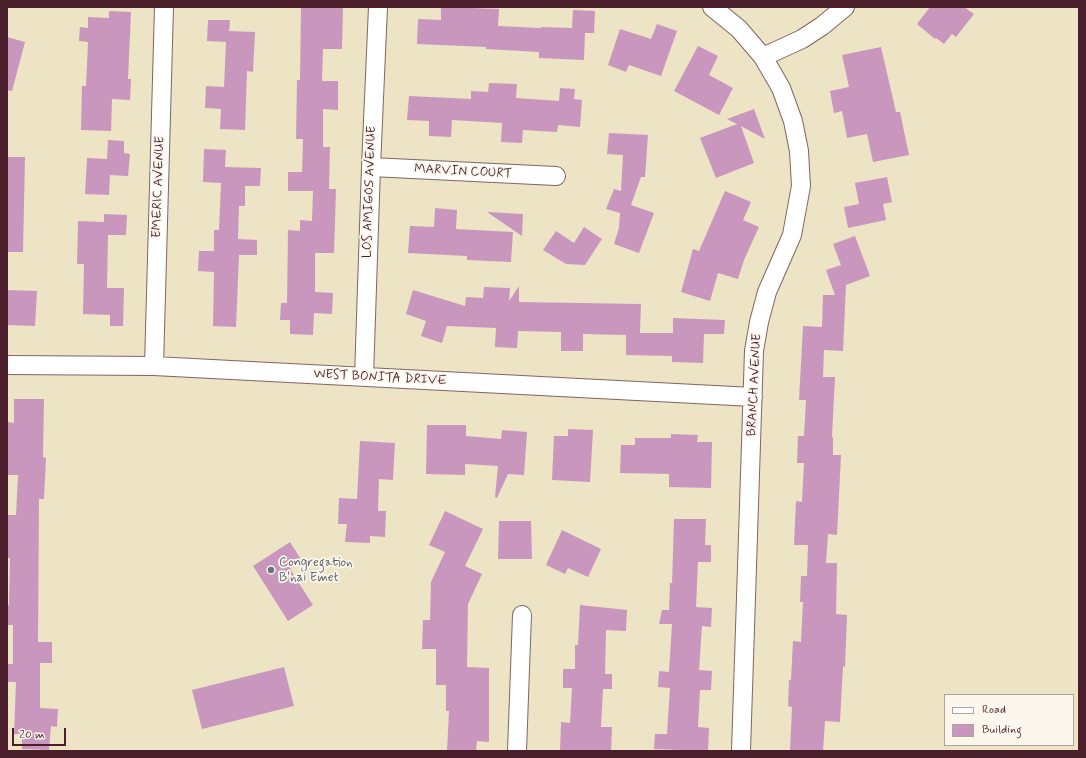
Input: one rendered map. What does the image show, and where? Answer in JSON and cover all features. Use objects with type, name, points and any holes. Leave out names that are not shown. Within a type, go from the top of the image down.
[{"type":"street","name":"EMERIC AVENUE","points":[[154,366],[164,7]]},
{"type":"street","name":"LOS AMIGOS AVENUE","points":[[364,377],[378,7]]},
{"type":"street","name":"BRANCH AVENUE","points":[[712,7],[739,29],[763,57],[781,88],[794,121],[799,151],[801,186],[792,235],[768,292],[759,322],[754,351],[741,751]]},
{"type":"street","points":[[763,57],[802,39],[822,26],[845,7]]},
{"type":"street","name":"MARVIN COURT","points":[[371,167],[556,176]]},
{"type":"street","name":"WEST BONITA DRIVE","points":[[7,365],[154,366],[753,397]]},
{"type":"street","points":[[517,751],[522,615]]},
{"type":"building","points":[[301,7],[343,7],[342,49],[323,49],[322,81],[338,81],[338,110],[323,109],[323,147],[330,147],[329,189],[336,189],[334,253],[315,253],[315,292],[333,293],[332,314],[314,313],[313,335],[290,334],[290,320],[280,320],[281,303],[287,303],[288,230],[300,231],[300,220],[312,221],[313,191],[288,191],[288,172],[302,172],[303,139],[296,139],[297,80],[300,80]]},
{"type":"building","points":[[441,7],[499,9],[498,26],[541,28],[572,28],[573,10],[595,11],[594,33],[585,33],[584,60],[539,58],[539,52],[486,49],[486,47],[417,44],[418,19],[441,20]]},
{"type":"building","points":[[930,7],[964,7],[974,14],[956,37],[952,34],[944,44],[936,38],[935,39],[917,24]]},
{"type":"building","points":[[109,11],[131,12],[128,79],[131,79],[130,100],[112,99],[111,131],[81,130],[82,86],[86,86],[88,42],[79,41],[80,27],[88,28],[88,17],[109,18]]},
{"type":"building","points":[[208,20],[230,20],[229,31],[255,32],[253,72],[247,71],[245,130],[220,129],[221,109],[205,108],[206,86],[224,87],[226,42],[207,41]]},
{"type":"building","points":[[657,24],[677,31],[661,76],[629,65],[626,72],[608,65],[620,29],[651,39]]},
{"type":"building","points":[[7,37],[25,42],[12,91],[7,90]]},
{"type":"building","points":[[698,46],[718,56],[709,75],[733,88],[719,115],[674,91]]},
{"type":"building","points":[[881,47],[896,112],[900,112],[909,155],[873,162],[867,134],[847,138],[842,111],[834,113],[830,91],[849,87],[842,55]]},
{"type":"building","points":[[489,83],[517,84],[516,98],[559,101],[560,88],[575,89],[574,99],[582,100],[580,127],[558,125],[557,132],[523,130],[522,143],[501,142],[502,123],[452,120],[451,137],[429,136],[429,121],[407,120],[409,96],[471,99],[471,91],[488,92]]},
{"type":"building","points":[[754,109],[765,139],[741,126],[754,163],[716,178],[700,138],[737,124],[727,119]]},
{"type":"building","points":[[609,133],[648,135],[645,177],[641,177],[631,205],[654,213],[639,253],[614,244],[619,228],[620,213],[606,209],[614,189],[621,191],[623,155],[607,154]]},
{"type":"building","points":[[108,140],[124,141],[124,153],[130,154],[128,176],[110,175],[109,195],[85,194],[87,158],[107,159]]},
{"type":"building","points":[[204,149],[226,150],[225,167],[261,168],[260,186],[245,186],[245,206],[239,206],[238,239],[257,240],[257,255],[239,255],[236,327],[213,326],[214,272],[198,271],[199,251],[214,251],[214,230],[219,230],[221,183],[203,182]]},
{"type":"building","points":[[7,157],[25,157],[23,252],[7,252]]},
{"type":"building","points":[[887,177],[892,202],[883,204],[886,220],[848,228],[844,207],[859,204],[855,183]]},
{"type":"building","points":[[725,191],[751,202],[743,220],[759,227],[744,260],[738,279],[718,273],[710,301],[681,292],[693,249],[699,251]]},
{"type":"building","points":[[435,208],[457,210],[456,229],[513,232],[511,262],[467,260],[467,256],[408,253],[410,226],[434,227]]},
{"type":"building","points":[[487,212],[523,214],[522,236]]},
{"type":"building","points":[[104,214],[127,215],[126,235],[108,235],[107,288],[124,288],[123,326],[110,326],[110,315],[83,314],[84,264],[77,264],[78,221],[104,222]]},
{"type":"building","points":[[584,227],[602,239],[585,265],[566,264],[543,250],[556,231],[574,243]]},
{"type":"building","points":[[855,236],[870,276],[846,285],[843,351],[824,350],[823,377],[835,377],[832,437],[833,455],[841,455],[837,535],[828,534],[826,563],[837,563],[836,614],[847,615],[845,667],[843,666],[840,722],[825,721],[823,751],[790,751],[792,707],[788,706],[789,680],[791,680],[793,641],[801,642],[803,602],[800,602],[801,576],[807,576],[808,545],[794,545],[796,501],[802,502],[804,463],[797,463],[798,436],[804,436],[806,400],[799,400],[803,326],[822,327],[823,295],[835,295],[826,270],[841,265],[833,244]]},
{"type":"building","points":[[519,286],[519,302],[641,304],[640,333],[673,333],[673,318],[725,320],[724,334],[704,334],[703,363],[672,362],[672,356],[626,355],[626,335],[583,334],[583,351],[561,351],[561,332],[518,331],[517,348],[495,347],[496,328],[447,326],[442,343],[421,336],[426,321],[406,314],[413,290],[465,306],[466,297],[483,298],[484,287],[510,288],[509,301]]},
{"type":"building","points":[[7,290],[37,291],[35,326],[7,325]]},
{"type":"building","points":[[14,399],[44,399],[43,457],[46,458],[44,499],[39,499],[38,642],[52,642],[52,663],[40,663],[40,708],[58,709],[57,727],[51,726],[49,750],[22,749],[22,734],[14,734],[16,682],[7,682],[7,664],[13,664],[13,625],[7,625],[10,558],[7,558],[8,515],[16,515],[18,475],[7,475],[7,422],[14,423]]},
{"type":"building","points":[[427,425],[466,425],[466,436],[501,439],[502,430],[527,432],[524,475],[508,474],[497,498],[495,497],[498,466],[465,464],[465,475],[426,474]]},
{"type":"building","points":[[568,429],[593,430],[590,482],[552,480],[554,436],[568,436]]},
{"type":"building","points":[[671,434],[698,435],[697,442],[712,442],[711,488],[669,487],[669,474],[620,473],[621,445],[635,445],[635,438],[671,438]]},
{"type":"building","points":[[360,441],[395,443],[393,480],[379,479],[378,511],[386,511],[385,537],[370,536],[370,543],[345,542],[347,524],[338,524],[339,498],[357,499]]},
{"type":"building","points":[[445,511],[483,529],[465,566],[482,574],[468,604],[467,667],[489,668],[489,742],[477,741],[476,751],[447,751],[449,711],[446,711],[446,685],[436,685],[436,649],[422,649],[423,620],[430,620],[431,582],[445,552],[429,545]]},
{"type":"building","points":[[674,519],[706,519],[705,545],[711,545],[711,562],[698,562],[696,607],[712,608],[711,627],[702,626],[699,670],[712,671],[711,690],[700,690],[698,727],[709,728],[708,751],[654,749],[655,734],[667,734],[670,688],[658,687],[659,671],[669,672],[672,624],[659,624],[662,610],[669,610],[670,583],[672,583]]},
{"type":"building","points":[[499,521],[531,521],[532,559],[498,559]]},
{"type":"building","points":[[562,530],[601,549],[588,577],[568,568],[565,574],[546,565]]},
{"type":"building","points":[[290,542],[302,561],[290,569],[313,605],[288,621],[253,566]]},
{"type":"building","points":[[580,605],[627,610],[626,631],[606,630],[605,674],[612,674],[612,689],[603,689],[601,727],[612,727],[611,751],[560,751],[561,722],[570,723],[572,688],[563,688],[563,669],[575,669],[575,645],[578,645]]},
{"type":"building","points":[[284,667],[294,706],[202,729],[192,690]]},
{"type":"place","name":"Congregation B'nai Emet","points":[[271,570]]}]
